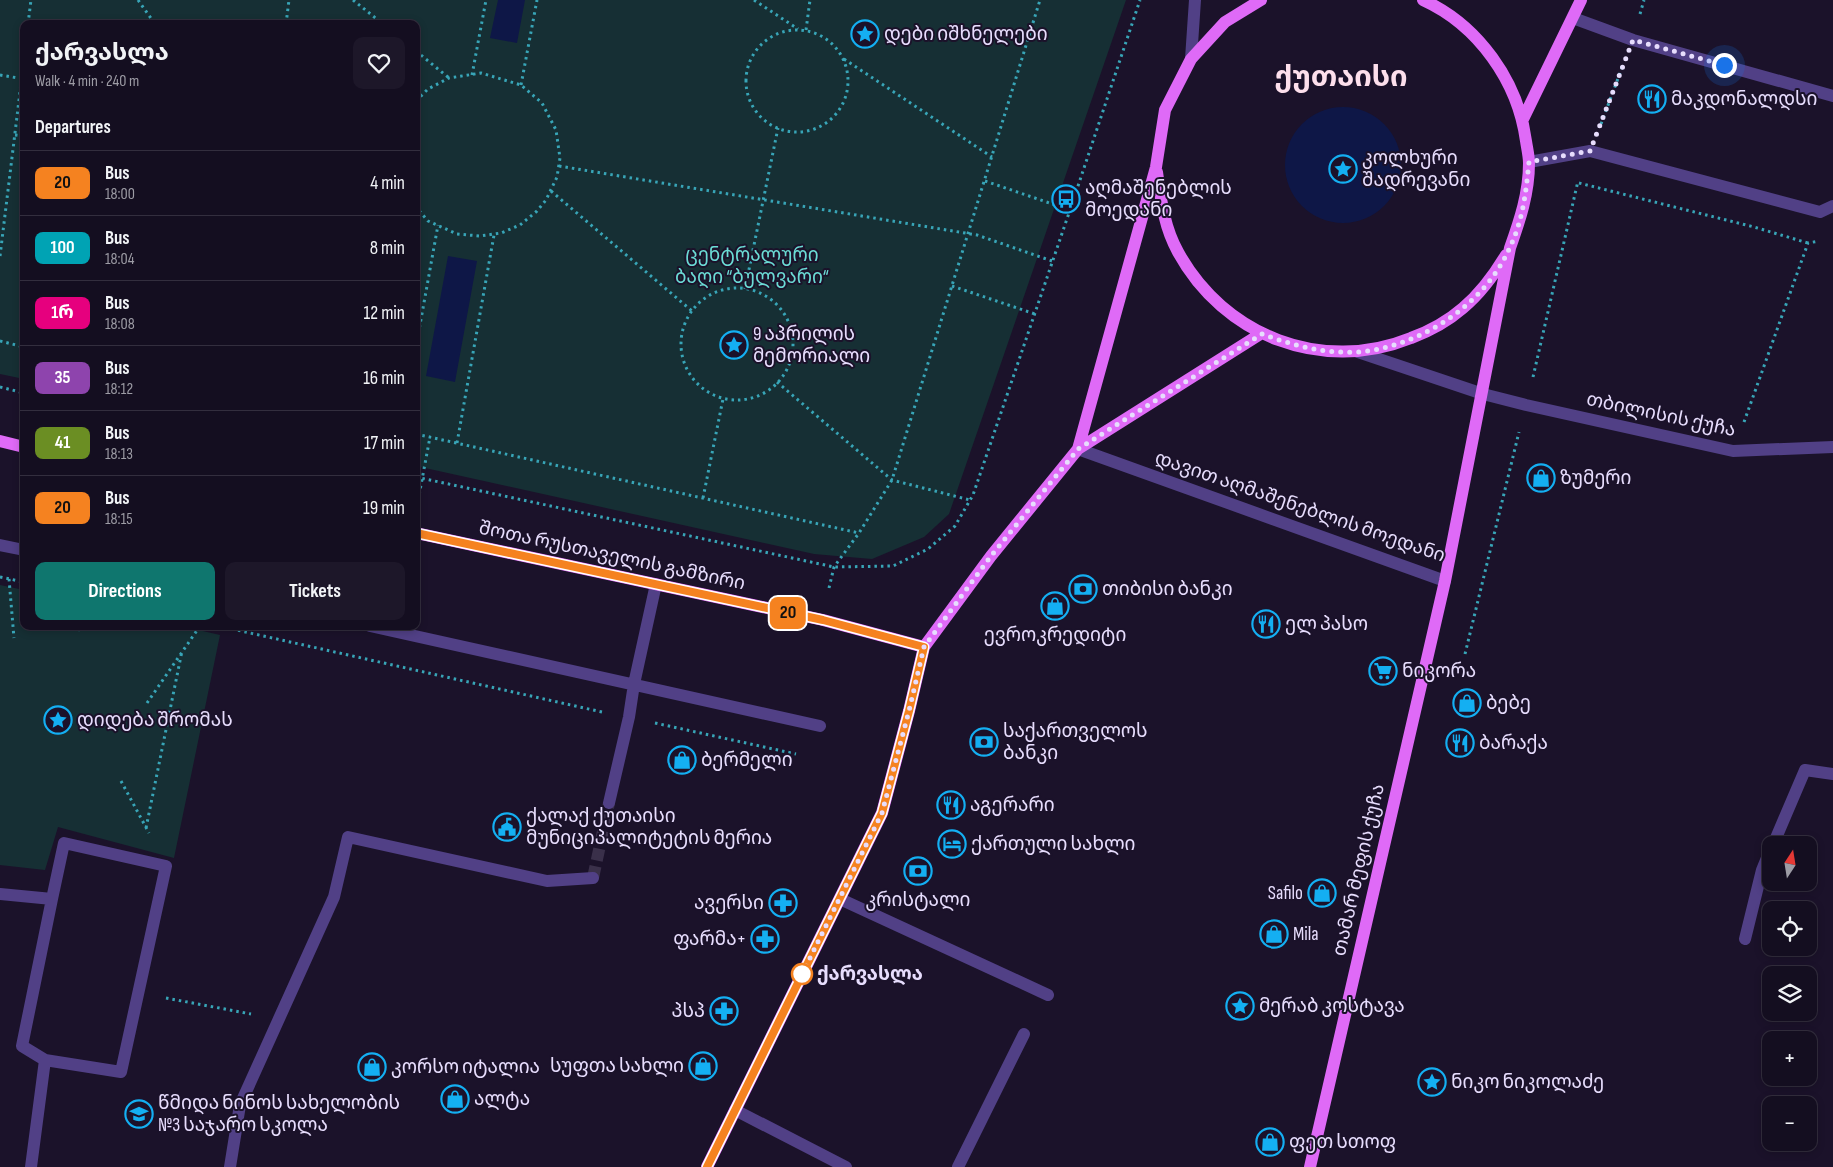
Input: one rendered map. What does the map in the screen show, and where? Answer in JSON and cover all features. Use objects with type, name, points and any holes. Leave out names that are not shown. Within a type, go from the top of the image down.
[{"type":"main road","name":"დავით აღმაშენებლის მოედანი","points":[[1078,449],[1156,167],[1165,110],[1191,59],[1225,22],[1261,0]]},
{"type":"main road","name":"დავით აღმაშენებლის მოედანი","points":[[1423,0],[1440,8],[1477,38],[1505,76],[1523,119],[1529,162],[1525,206],[1510,248],[1445,581]]},
{"type":"main road","points":[[1523,119],[1581,0]]},
{"type":"main road","name":"დავით აღმაშენებლის მოედანი","points":[[1156,167],[1165,224],[1177,251],[1193,277],[1213,300],[1236,318],[1262,334],[1290,344],[1319,350],[1358,352],[1395,345],[1431,330],[1463,309],[1490,281],[1510,248]]},
{"type":"main road","name":"დავით აღმაშენებლის მოედანი","points":[[924,647],[991,556],[1078,449],[1262,334]]},
{"type":"main road","points":[[0,441],[20,446]]},
{"type":"main road","name":"შოთა რუსთაველის გამზირი","points":[[420,533],[823,620],[924,647]]},
{"type":"main road","name":"თამარ მეფის ქუჩა","points":[[1310,1167],[1445,581]]},
{"type":"main road","points":[[706,1167],[882,813],[924,647]]},
{"type":"street","name":"დავით აღმაშენებლის მოედანი","points":[[1191,59],[1195,0]]},
{"type":"street","points":[[1573,18],[1633,40],[1833,96]]},
{"type":"street","points":[[1529,162],[1590,151],[1820,212],[1833,206]]},
{"type":"street","name":"დავით აღმაშენებლის მოედანი","points":[[1358,352],[1483,394]]},
{"type":"street","name":"თბილისის ქუჩა","points":[[1483,394],[1733,451],[1833,447]]},
{"type":"street","name":"დავით აღმაშენებლის მოედანი","points":[[1078,449],[1445,581]]},
{"type":"street","points":[[0,545],[20,549]]},
{"type":"street","points":[[610,803],[656,584]]},
{"type":"street","points":[[388,630],[820,726]]},
{"type":"street","points":[[1777,836],[1805,770],[1833,774]]},
{"type":"street","points":[[230,1167],[240,1105],[334,897],[348,837],[547,881],[593,878]]},
{"type":"street","points":[[64,843],[166,866],[121,1072],[45,1060],[22,1046],[64,843]]},
{"type":"street","points":[[1745,939],[1762,870]]},
{"type":"street","points":[[0,894],[52,900]]},
{"type":"street","points":[[840,899],[1048,995]]},
{"type":"street","points":[[958,1167],[1024,1034]]},
{"type":"street","points":[[31,1167],[45,1060]]},
{"type":"street","points":[[735,1110],[846,1167]]},
{"type":"path","points":[[28,20],[31,0]]},
{"type":"path","points":[[286,20],[289,0]]},
{"type":"path","points":[[354,0],[378,20]]},
{"type":"path","points":[[472,74],[486,0]]},
{"type":"path","points":[[521,85],[537,0]]},
{"type":"path","points":[[754,0],[798,29]]},
{"type":"path","points":[[806,30],[810,0]]},
{"type":"path","points":[[829,588],[834,567],[859,533],[892,480],[1040,0]]},
{"type":"path","points":[[422,478],[834,567],[894,566],[928,549],[955,526],[970,500],[1035,314],[1140,0]]},
{"type":"path","points":[[1465,654],[1578,182],[1633,40],[1644,0]]},
{"type":"path","points":[[139,1],[152,20]]},
{"type":"path","points":[[788,30],[806,30],[825,37],[838,49],[847,66],[849,78],[846,96],[840,110],[827,123],[801,132],[787,131],[778,128],[760,116],[750,102],[746,88],[746,70],[751,57],[762,43],[771,36],[788,30]]},
{"type":"path","points":[[420,54],[450,78]]},
{"type":"path","points":[[843,59],[992,157]]},
{"type":"path","points":[[420,98],[428,89],[450,78],[472,74],[481,73],[521,85],[542,103],[556,130],[560,158],[557,178],[546,200],[537,211],[520,225],[494,235],[457,234],[428,221],[420,212]]},
{"type":"path","points":[[0,75],[20,78]]},
{"type":"path","points":[[0,256],[20,97]]},
{"type":"path","points":[[745,289],[778,128]]},
{"type":"path","points":[[14,135],[20,136]]},
{"type":"path","points":[[558,166],[977,235],[1052,261]]},
{"type":"path","points":[[984,181],[1070,210]]},
{"type":"path","points":[[1578,182],[1808,243],[1825,240]]},
{"type":"path","points":[[551,191],[692,311]]},
{"type":"path","points":[[420,325],[438,225]]},
{"type":"path","points":[[457,443],[494,235]]},
{"type":"path","points":[[1733,451],[1808,243]]},
{"type":"path","points":[[952,286],[1035,314]]},
{"type":"path","points":[[726,289],[745,289],[761,294],[778,305],[789,322],[793,336],[792,355],[784,375],[770,389],[759,396],[739,400],[723,399],[704,390],[693,380],[684,363],[680,348],[682,328],[687,316],[692,311],[708,295],[726,289]]},
{"type":"path","points":[[0,341],[20,345]]},
{"type":"path","points":[[777,382],[892,480],[970,500]]},
{"type":"path","points":[[0,387],[20,391]]},
{"type":"path","points":[[702,498],[723,399]]},
{"type":"path","points":[[420,435],[859,533]]},
{"type":"path","points":[[420,490],[430,437]]},
{"type":"path","points":[[0,577],[20,581]]},
{"type":"path","points":[[9,579],[14,638]]},
{"type":"path","points":[[147,703],[197,630]]},
{"type":"path","points":[[237,630],[796,754]]},
{"type":"path","points":[[146,828],[182,651]]},
{"type":"path","points":[[122,781],[166,866]]},
{"type":"path","points":[[139,992],[279,1019]]},
{"type":"green space","name":"ცენტრალური ბაღი “ბულვარი“","points":[[0,0],[1126,0],[949,514],[924,537],[872,559],[814,554],[420,467],[420,20],[20,20],[20,378],[0,374]]},
{"type":"green space","points":[[0,585],[20,589],[20,630],[198,630],[220,635],[174,858],[58,827],[45,870],[0,865]]},
{"type":"shaded area","points":[[498,0],[525,0],[517,43],[490,38]]},
{"type":"shaded area","name":"კოლხური შადრევანი","points":[[1343,107],[1365,111],[1384,124],[1397,143],[1401,165],[1397,187],[1384,206],[1365,219],[1343,223],[1321,219],[1302,206],[1289,187],[1285,165],[1289,143],[1302,124],[1321,111]]},
{"type":"shaded area","points":[[448,256],[477,261],[455,382],[426,376]]},
{"type":"tunnel","points":[[593,878],[609,803]]},
{"type":"bus line","name":"20","points":[[420,534],[823,620],[924,647],[882,813],[707,1167]]},
{"type":"place","name":"დები იშხნელები","points":[[865,34]]},
{"type":"place","name":"მაკდონალდსი","points":[[1652,99]]},
{"type":"place","name":"კოლხური შადრევანი","points":[[1343,169]]},
{"type":"place","name":"აღმაშენებლის მოედანი","points":[[1066,199]]},
{"type":"place","name":"9 აპრილის მემორიალი","points":[[734,345]]},
{"type":"place","name":"ზუმერი","points":[[1541,478]]},
{"type":"place","name":"თიბისი ბანკი","points":[[1083,589]]},
{"type":"place","name":"ევროკრედიტი","points":[[1055,606]]},
{"type":"place","name":"ელ პასო","points":[[1266,624]]},
{"type":"place","name":"ნიკორა","points":[[1383,671]]},
{"type":"place","name":"ბებე","points":[[1467,703]]},
{"type":"place","name":"დიდება შრომას","points":[[58,720]]},
{"type":"place","name":"საქართველოს ბანკი","points":[[984,742]]},
{"type":"place","name":"ბარაქა","points":[[1460,743]]},
{"type":"place","name":"ბერმელი","points":[[682,760]]},
{"type":"place","name":"აგერარი","points":[[951,805]]},
{"type":"place","name":"ქალაქ ქუთაისი მუნიციპალიტეტის მერია","points":[[507,827]]},
{"type":"place","name":"ქართული სახლი","points":[[952,844]]},
{"type":"place","name":"კრისტალი","points":[[918,871]]},
{"type":"place","name":"Safilo","points":[[1322,893]]},
{"type":"place","name":"ავერსი","points":[[783,903]]},
{"type":"place","name":"Mila","points":[[1274,934]]},
{"type":"place","name":"ფარმა+","points":[[765,939]]},
{"type":"place","name":"ქარვასლა","points":[[802,974]]},
{"type":"place","name":"მერაბ კოსტავა","points":[[1240,1006]]},
{"type":"place","name":"პსპ","points":[[724,1011]]},
{"type":"place","name":"სუფთა სახლი","points":[[703,1066]]},
{"type":"place","name":"კორსო იტალია","points":[[372,1067]]},
{"type":"place","name":"ნიკო ნიკოლაძე","points":[[1432,1082]]},
{"type":"place","name":"ალტა","points":[[455,1099]]},
{"type":"place","name":"წმიდა ნინოს სახელობის №3 საჯარო სკოლა","points":[[139,1114]]},
{"type":"place","name":"ფეთ სთოფ","points":[[1270,1142]]},
{"type":"district","name":"ქუთაისი","points":[[1341,77]]},
{"type":"route","points":[[802,974],[882,813],[924,647],[991,556],[1078,449],[1262,334],[1290,344],[1319,350],[1358,352],[1395,345],[1431,330],[1463,309],[1490,281],[1510,248],[1525,206],[1529,162],[1590,151],[1633,40],[1724,65]]}]
